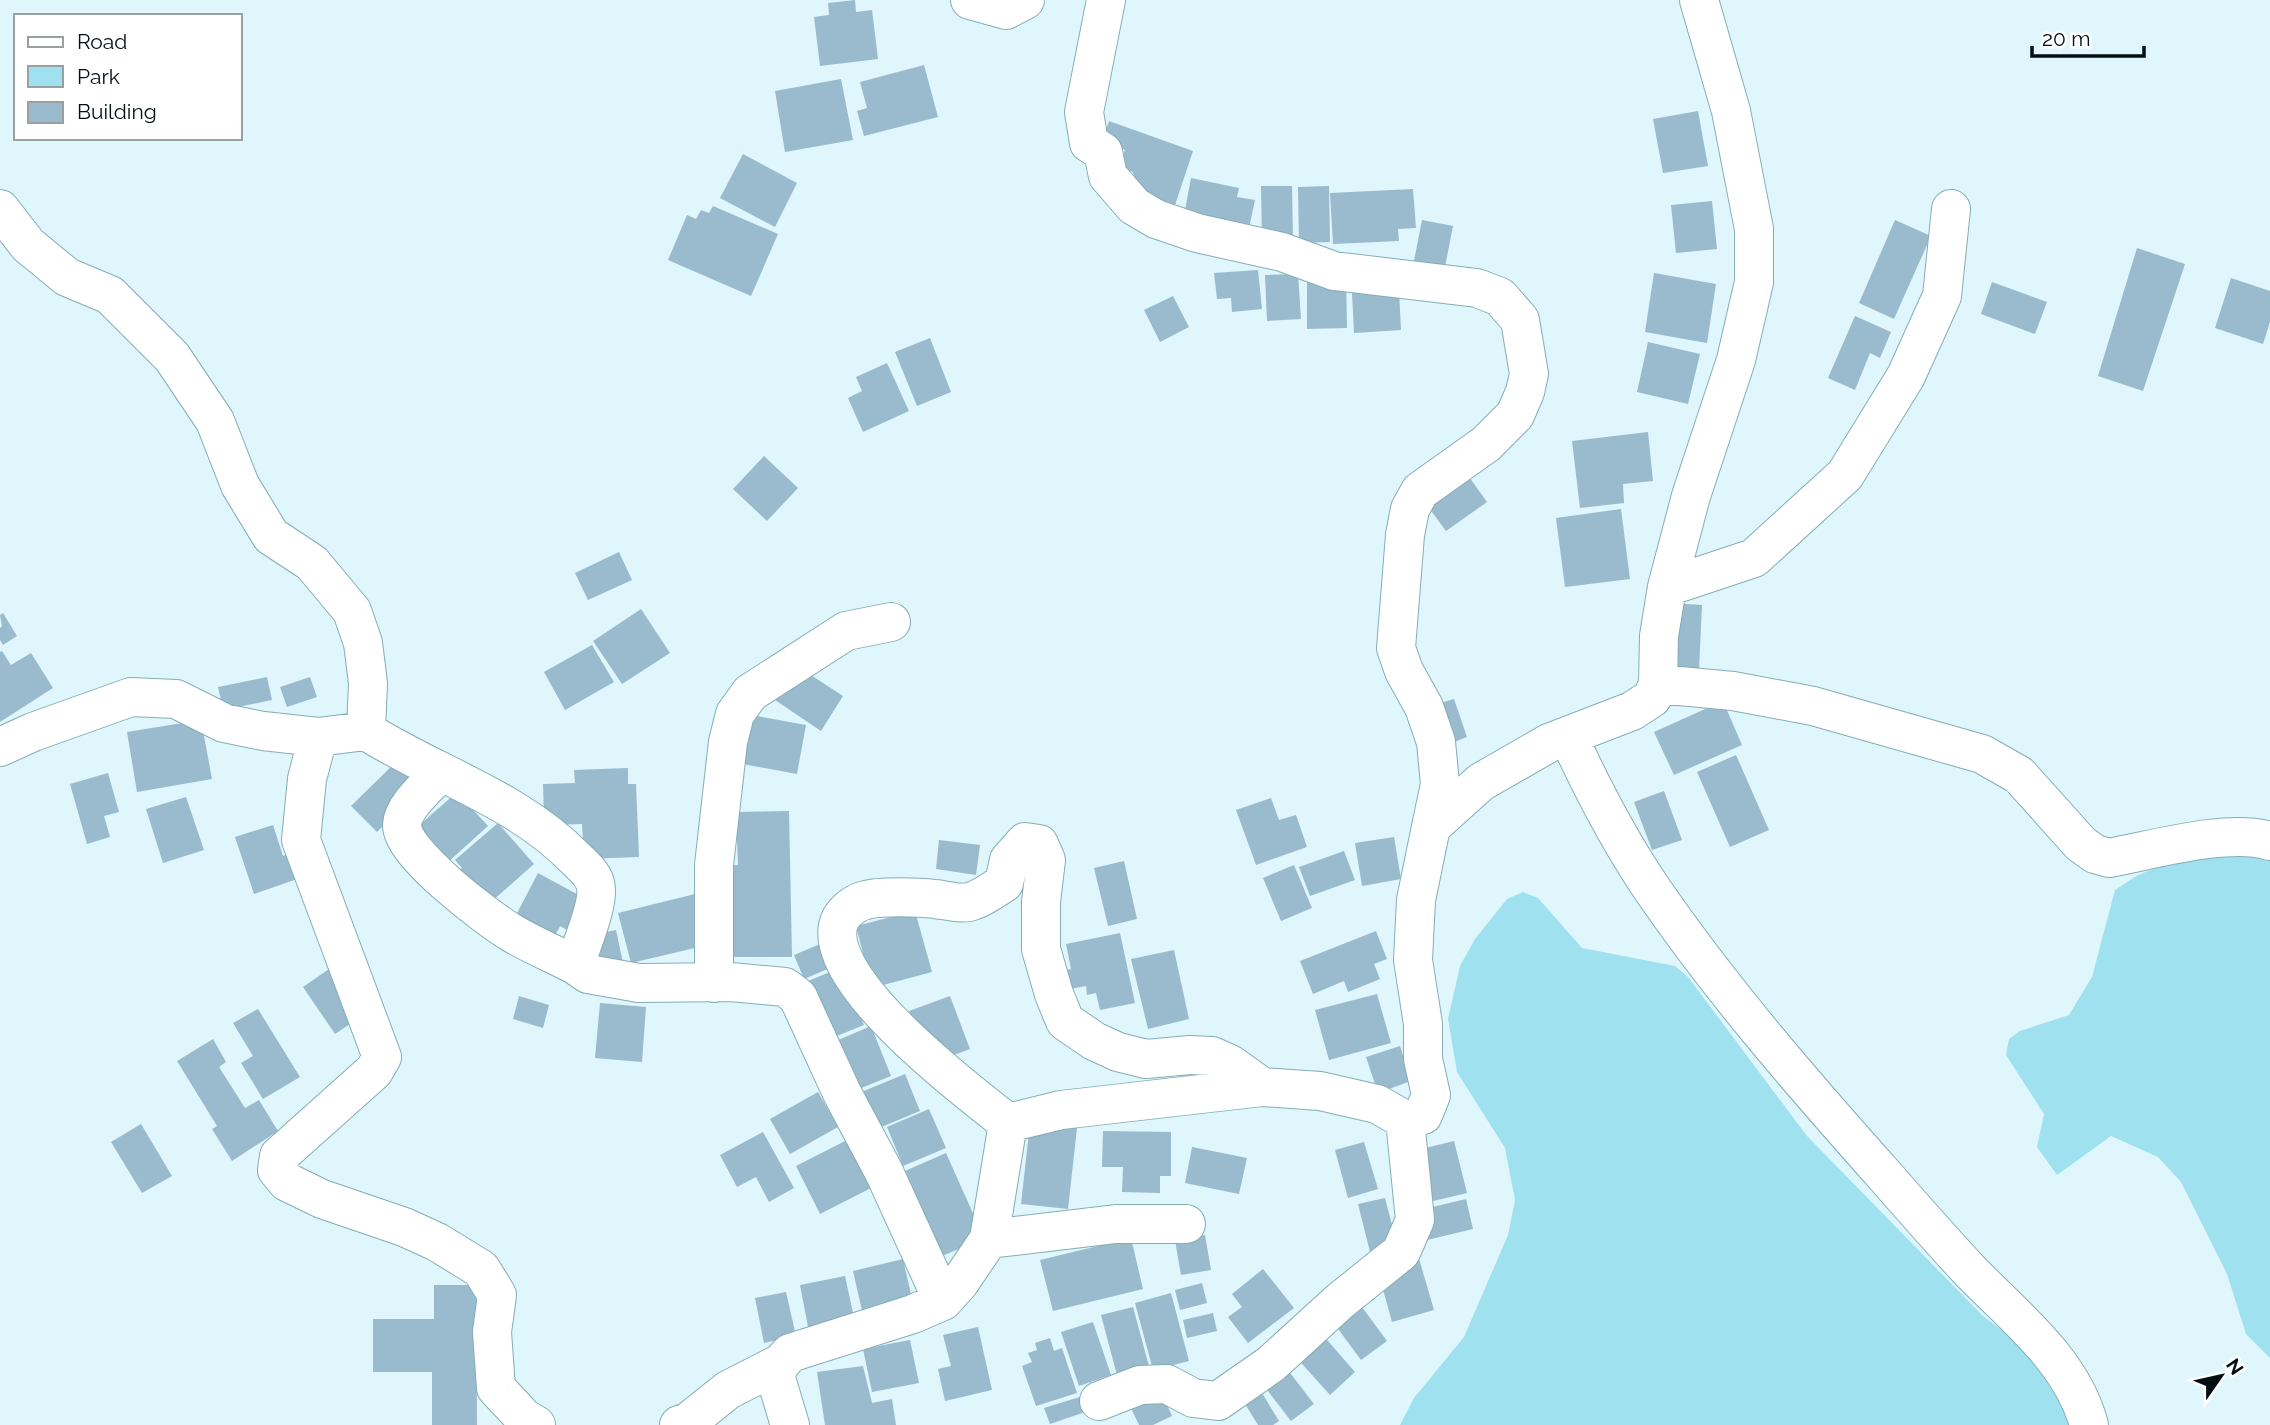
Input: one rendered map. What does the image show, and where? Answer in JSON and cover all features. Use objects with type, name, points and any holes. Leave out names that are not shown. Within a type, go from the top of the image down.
[{"type":"street","points":[[970,0],[1006,10],[1025,0]]},
{"type":"street","points":[[1009,1123],[1060,1110],[1262,1087],[1320,1091],[1377,1104],[1405,1120],[1423,1115],[1431,1096],[1423,1059],[1423,1024],[1413,960],[1416,900],[1440,784],[1436,742],[1424,706],[1404,671],[1396,648],[1405,535],[1410,509],[1420,491],[1486,444],[1515,415],[1529,374],[1520,320],[1500,298],[1476,288],[1334,271],[1282,252],[1197,233],[1156,219],[1134,206],[1108,176],[1103,152],[1089,143],[1084,112],[1107,0]]},
{"type":"street","points":[[1431,827],[1481,782],[1549,743],[1632,712],[1651,698],[1658,684],[1659,636],[1667,587],[1690,496],[1736,360],[1754,282],[1754,229],[1731,111],[1699,0]]},
{"type":"street","points":[[0,209],[28,245],[67,278],[110,295],[172,357],[215,421],[240,485],[271,536],[312,563],[352,611],[365,656],[368,683],[366,732]]},
{"type":"street","points":[[1667,587],[1754,558],[1845,475],[1906,376],[1942,296],[1951,209]]},
{"type":"street","points":[[714,983],[713,865],[728,742],[735,714],[750,693],[846,631],[891,622]]},
{"type":"street","points":[[1658,684],[1733,691],[1813,706],[1982,754],[2019,775],[2081,845],[2095,854],[2109,858],[2212,839],[2246,837],[2270,841]]},
{"type":"street","points":[[0,747],[33,732],[131,697],[176,699],[224,723],[263,731],[318,737],[366,732],[402,754],[485,793],[537,824],[587,870],[595,883],[596,896],[575,965]]},
{"type":"street","points":[[1568,736],[1610,818],[1651,888],[1721,982],[1885,1176],[1962,1262],[2054,1357],[2076,1387],[2089,1425]]},
{"type":"street","points":[[318,737],[307,779],[301,840],[382,1057],[374,1071],[279,1156],[277,1170],[287,1182],[322,1199],[426,1237],[481,1269],[497,1295],[492,1332],[496,1388],[524,1418],[536,1425]]},
{"type":"street","points":[[440,773],[409,809],[402,823],[404,837],[413,851],[456,892],[511,932],[588,974],[639,983],[731,982],[785,987],[798,997],[842,1093],[884,1172],[943,1301]]},
{"type":"street","points":[[1009,1123],[925,1057],[890,1022],[845,962],[837,940],[838,924],[845,910],[866,900],[929,898],[970,902],[1004,883],[1009,860],[1025,842],[1040,844],[1046,860],[1041,902],[1041,950],[1065,1021],[1094,1041],[1118,1052],[1146,1059],[1212,1056],[1230,1064],[1262,1087]]},
{"type":"street","points":[[1100,1401],[1140,1385],[1167,1384],[1193,1398],[1218,1401],[1271,1364],[1349,1293],[1401,1252],[1415,1220],[1405,1120]]},
{"type":"street","points":[[790,1425],[775,1375],[790,1353],[913,1314],[943,1301],[960,1283],[989,1239],[1009,1123]]},
{"type":"street","points":[[989,1239],[1116,1224],[1186,1224]]},
{"type":"street","points":[[679,1425],[688,1422],[728,1391],[781,1363]]},
{"type":"green space","points":[[2211,846],[2270,855],[2270,1358],[2246,1334],[2227,1274],[2181,1182],[2158,1157],[2111,1136],[2057,1175],[2037,1147],[2044,1114],[2006,1055],[2009,1039],[2020,1031],[2069,1015],[2092,977],[2115,890],[2138,875]]},
{"type":"green space","points":[[1523,892],[1538,898],[1582,948],[1675,966],[1688,977],[1807,1136],[1982,1315],[2041,1361],[2067,1406],[2068,1425],[1400,1425],[1414,1398],[1464,1337],[1508,1235],[1515,1200],[1505,1148],[1457,1072],[1448,1019],[1460,966],[1475,939],[1507,899]]},
{"type":"building","points":[[855,0],[856,12],[872,10],[878,59],[820,66],[814,17],[829,15],[828,3]]},
{"type":"building","points":[[924,65],[938,117],[864,136],[857,111],[867,108],[860,82]]},
{"type":"building","points":[[841,79],[853,140],[785,152],[775,91]]},
{"type":"building","points":[[1698,111],[1708,166],[1663,173],[1653,119]]},
{"type":"building","points":[[1109,121],[1193,151],[1175,205],[1135,190],[1133,172],[1119,167],[1125,150],[1102,142]]},
{"type":"building","points":[[743,154],[797,183],[775,227],[720,198]]},
{"type":"building","points":[[1191,178],[1239,188],[1237,197],[1255,200],[1248,233],[1183,221]]},
{"type":"building","points":[[1261,186],[1292,186],[1293,240],[1262,241]]},
{"type":"building","points":[[1329,186],[1330,242],[1299,243],[1298,187]]},
{"type":"building","points":[[1413,189],[1416,228],[1398,229],[1399,241],[1333,244],[1330,193]]},
{"type":"building","points":[[1712,201],[1717,249],[1676,253],[1671,205]]},
{"type":"building","points":[[713,206],[778,234],[751,296],[668,260],[687,215],[696,219],[701,210],[709,213]]},
{"type":"building","points":[[1422,220],[1453,226],[1443,277],[1412,271]]},
{"type":"building","points":[[1895,220],[1931,236],[1894,319],[1859,303]]},
{"type":"building","points":[[2137,248],[2185,264],[2143,391],[2098,376]]},
{"type":"building","points":[[1258,270],[1262,309],[1232,312],[1231,298],[1217,299],[1214,273]]},
{"type":"building","points":[[1654,273],[1716,284],[1707,343],[1645,332]]},
{"type":"building","points":[[1298,274],[1301,319],[1267,321],[1265,275]]},
{"type":"building","points":[[1307,278],[1346,278],[1347,328],[1307,329]]},
{"type":"building","points":[[2231,278],[2270,291],[2270,322],[2263,344],[2215,328]]},
{"type":"building","points":[[1992,282],[2047,302],[2035,334],[1981,314]]},
{"type":"building","points":[[1399,291],[1401,330],[1354,333],[1352,293]]},
{"type":"building","points":[[1173,296],[1189,327],[1160,342],[1144,310]]},
{"type":"building","points":[[1855,316],[1891,332],[1880,358],[1870,353],[1855,390],[1828,378]]},
{"type":"building","points":[[930,338],[951,392],[917,406],[895,352]]},
{"type":"building","points":[[1648,342],[1700,354],[1688,404],[1637,392]]},
{"type":"building","points":[[887,363],[909,411],[863,432],[848,398],[862,391],[856,377]]},
{"type":"building","points":[[1648,432],[1653,481],[1623,484],[1624,503],[1580,508],[1572,441]]},
{"type":"building","points":[[764,456],[798,488],[767,521],[733,489]]},
{"type":"building","points":[[1467,474],[1487,502],[1446,531],[1426,504]]},
{"type":"building","points":[[1621,509],[1630,579],[1565,587],[1556,518]]},
{"type":"building","points":[[619,552],[632,580],[588,600],[575,573]]},
{"type":"building","points":[[1671,603],[1702,605],[1699,670],[1669,668]]},
{"type":"building","points":[[641,609],[670,653],[622,684],[593,641]]},
{"type":"building","points":[[3,613],[17,636],[3,645],[0,640],[0,615]]},
{"type":"building","points":[[592,645],[614,682],[565,710],[544,672]]},
{"type":"building","points":[[2,651],[11,665],[31,653],[53,688],[0,722],[0,652]]},
{"type":"building","points":[[797,666],[843,696],[821,731],[775,700]]},
{"type":"building","points":[[267,677],[272,700],[223,710],[218,687]]},
{"type":"building","points":[[310,677],[317,697],[287,707],[280,687]]},
{"type":"building","points":[[1454,699],[1467,737],[1444,746],[1430,706]]},
{"type":"building","points":[[1723,701],[1742,745],[1674,775],[1654,732]]},
{"type":"building","points":[[751,715],[806,725],[797,774],[743,764]]},
{"type":"building","points":[[201,720],[212,779],[137,792],[127,732]]},
{"type":"building","points":[[1736,755],[1769,830],[1730,847],[1697,772]]},
{"type":"building","points":[[402,756],[427,782],[377,832],[351,806]]},
{"type":"building","points":[[628,768],[628,784],[636,784],[639,857],[584,859],[582,824],[551,825],[544,817],[543,784],[575,783],[574,770]]},
{"type":"building","points":[[108,773],[119,812],[104,816],[110,837],[87,844],[70,784]]},
{"type":"building","points":[[1664,791],[1682,840],[1652,850],[1634,802]]},
{"type":"building","points":[[457,792],[488,826],[446,864],[415,829]]},
{"type":"building","points":[[186,797],[204,850],[163,863],[146,809]]},
{"type":"building","points":[[1271,798],[1279,820],[1296,815],[1307,847],[1256,865],[1236,810]]},
{"type":"building","points":[[789,811],[792,957],[722,957],[720,865],[738,865],[736,812]]},
{"type":"building","points":[[498,823],[534,864],[483,909],[454,875],[462,868],[455,860]]},
{"type":"building","points":[[273,825],[283,856],[294,852],[303,877],[254,894],[235,837]]},
{"type":"building","points":[[1394,837],[1401,879],[1362,886],[1355,843]]},
{"type":"building","points":[[939,840],[980,845],[976,875],[936,869]]},
{"type":"building","points":[[1344,851],[1355,880],[1310,896],[1299,867]]},
{"type":"building","points":[[1124,861],[1137,919],[1108,926],[1094,868]]},
{"type":"building","points":[[1294,865],[1312,908],[1281,921],[1263,878]]},
{"type":"building","points":[[538,873],[586,899],[569,931],[560,926],[553,940],[514,919]]},
{"type":"building","points":[[699,893],[712,944],[631,963],[618,913]]},
{"type":"building","points":[[915,911],[932,972],[872,988],[856,926]]},
{"type":"building","points":[[616,930],[623,963],[593,969],[586,936]]},
{"type":"building","points":[[1376,931],[1387,959],[1374,964],[1380,979],[1348,992],[1344,981],[1313,994],[1300,961]]},
{"type":"building","points":[[1120,933],[1135,1003],[1100,1010],[1096,993],[1087,995],[1086,986],[1060,991],[1056,972],[1071,969],[1066,944]]},
{"type":"building","points":[[820,944],[830,968],[804,979],[794,955]]},
{"type":"building","points":[[1174,950],[1189,1019],[1148,1029],[1131,959]]},
{"type":"building","points":[[840,968],[864,1025],[827,1040],[803,983]]},
{"type":"building","points":[[329,969],[362,1016],[335,1034],[303,987]]},
{"type":"building","points":[[1377,994],[1391,1043],[1329,1060],[1315,1010]]},
{"type":"building","points":[[519,996],[549,1005],[543,1028],[513,1019]]},
{"type":"building","points":[[950,996],[970,1049],[940,1060],[923,1048],[909,1011]]},
{"type":"building","points":[[600,1003],[646,1007],[642,1062],[595,1058]]},
{"type":"building","points":[[258,1009],[300,1077],[263,1099],[241,1063],[253,1056],[233,1023]]},
{"type":"building","points":[[871,1026],[891,1076],[849,1093],[829,1044]]},
{"type":"building","points":[[213,1039],[226,1062],[219,1067],[245,1108],[259,1100],[278,1131],[232,1161],[212,1129],[217,1126],[177,1061]]},
{"type":"building","points":[[1400,1046],[1411,1081],[1378,1093],[1366,1057]]},
{"type":"building","points":[[905,1074],[920,1111],[874,1130],[859,1093]]},
{"type":"building","points":[[818,1092],[838,1127],[790,1154],[770,1119]]},
{"type":"building","points":[[929,1109],[946,1148],[903,1166],[887,1127]]},
{"type":"building","points":[[1030,1123],[1077,1128],[1068,1209],[1021,1204]]},
{"type":"building","points":[[141,1124],[172,1176],[142,1193],[111,1142]]},
{"type":"building","points":[[1103,1131],[1171,1132],[1171,1176],[1160,1176],[1160,1193],[1122,1192],[1123,1167],[1102,1167]]},
{"type":"building","points":[[763,1132],[794,1188],[769,1202],[756,1177],[737,1187],[720,1155]]},
{"type":"building","points":[[853,1137],[877,1185],[820,1214],[796,1166]]},
{"type":"building","points":[[1454,1141],[1467,1193],[1429,1202],[1417,1150]]},
{"type":"building","points":[[1364,1142],[1378,1189],[1348,1198],[1335,1150]]},
{"type":"building","points":[[1192,1147],[1247,1158],[1239,1194],[1185,1183]]},
{"type":"building","points":[[946,1153],[984,1238],[933,1260],[915,1193],[905,1171]]},
{"type":"building","points":[[1385,1198],[1398,1248],[1371,1256],[1358,1204]]},
{"type":"building","points":[[1466,1199],[1473,1229],[1427,1240],[1420,1210]]},
{"type":"building","points":[[1205,1235],[1211,1270],[1181,1275],[1175,1240]]},
{"type":"building","points":[[1131,1238],[1143,1289],[1053,1311],[1040,1260]]},
{"type":"building","points":[[1417,1252],[1434,1310],[1392,1322],[1379,1275]]},
{"type":"building","points":[[903,1259],[913,1303],[863,1315],[853,1271]]},
{"type":"building","points":[[1263,1269],[1294,1308],[1248,1343],[1228,1317],[1242,1307],[1232,1294]]},
{"type":"building","points":[[845,1276],[855,1322],[809,1332],[800,1285]]},
{"type":"building","points":[[1202,1283],[1207,1303],[1180,1310],[1175,1290]]},
{"type":"building","points":[[434,1285],[476,1285],[477,1425],[432,1425],[432,1372],[373,1372],[373,1319],[434,1319]]},
{"type":"building","points":[[786,1292],[796,1336],[764,1343],[755,1298]]},
{"type":"building","points":[[1171,1293],[1189,1361],[1153,1370],[1135,1303]]},
{"type":"building","points":[[1359,1303],[1387,1341],[1361,1360],[1333,1322]]},
{"type":"building","points":[[1133,1307],[1150,1370],[1118,1379],[1101,1315]]},
{"type":"building","points":[[1213,1313],[1217,1331],[1187,1338],[1183,1320]]},
{"type":"building","points":[[1093,1322],[1111,1375],[1079,1386],[1061,1332]]},
{"type":"building","points":[[978,1327],[992,1390],[945,1401],[938,1369],[951,1366],[943,1335]]},
{"type":"building","points":[[1321,1333],[1355,1372],[1330,1395],[1295,1356]]},
{"type":"building","points":[[1050,1338],[1054,1351],[1062,1348],[1077,1393],[1036,1406],[1022,1366],[1032,1362],[1028,1353],[1037,1350],[1035,1343]]},
{"type":"building","points":[[910,1340],[919,1383],[872,1392],[863,1349]]},
{"type":"building","points":[[1284,1365],[1314,1404],[1291,1421],[1261,1382]]},
{"type":"building","points":[[863,1366],[872,1403],[892,1399],[896,1425],[825,1425],[817,1372]]},
{"type":"building","points":[[1256,1383],[1279,1421],[1273,1425],[1258,1425],[1239,1394]]},
{"type":"building","points":[[1159,1387],[1172,1416],[1153,1425],[1139,1425],[1128,1402]]},
{"type":"building","points":[[1083,1396],[1088,1411],[1050,1424],[1044,1408]]}]
